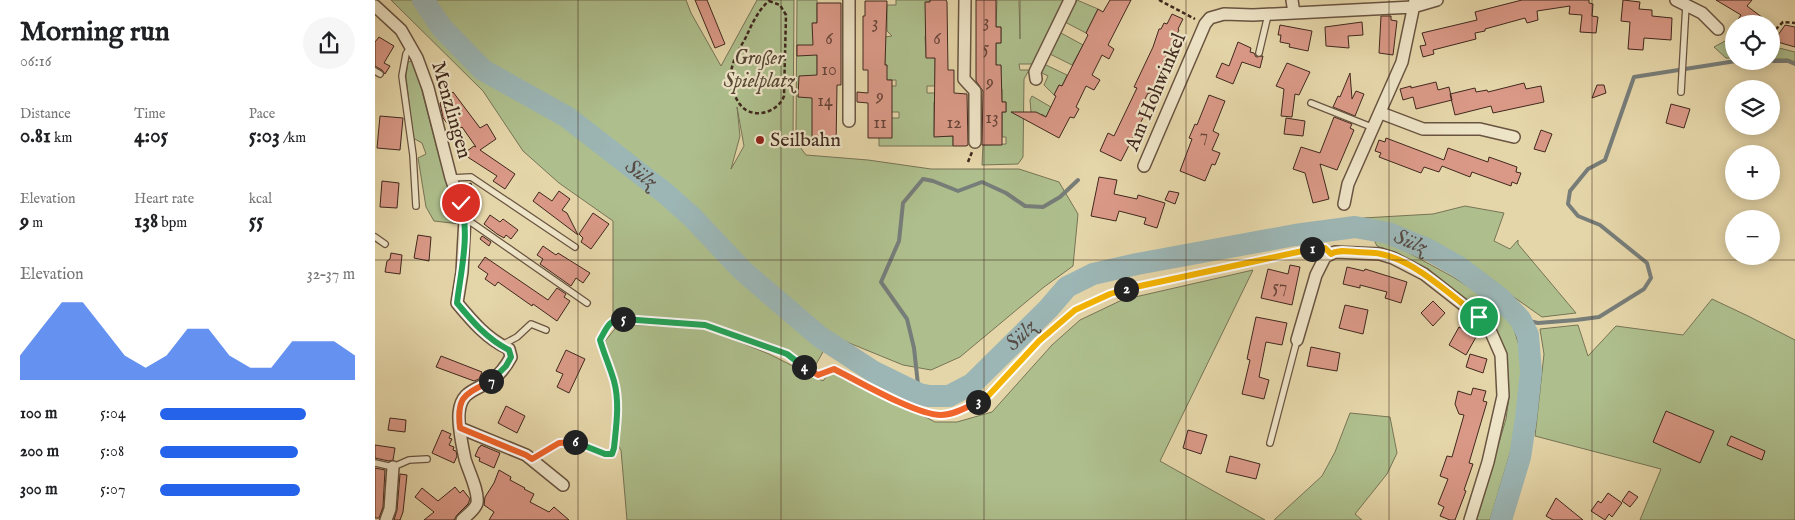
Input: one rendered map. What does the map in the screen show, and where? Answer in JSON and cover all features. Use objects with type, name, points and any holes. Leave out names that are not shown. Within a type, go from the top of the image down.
[{"type":"street","points":[[849,0],[849,121]]},
{"type":"street","points":[[965,0],[964,78],[975,91],[975,142]]},
{"type":"street","points":[[1036,79],[1035,72],[1071,0]]},
{"type":"street","points":[[1291,0],[1294,13]]},
{"type":"street","name":"Am Hohwinkel","points":[[1144,166],[1205,24],[1210,18],[1224,14],[1253,16],[1437,0]]},
{"type":"street","points":[[1345,204],[1348,184],[1403,62],[1414,3]]},
{"type":"street","points":[[1681,3],[1702,13],[1718,29]]},
{"type":"street","name":"Menzlingen","points":[[375,6],[401,30],[411,46],[423,73],[451,178],[465,218],[463,272],[457,303],[473,322],[500,346],[509,350],[511,357],[506,366],[493,380],[472,390],[465,396],[460,407],[460,428],[465,457],[477,502],[475,508],[462,520]]},
{"type":"street","points":[[1381,113],[1423,129],[1480,130],[1514,137]]},
{"type":"street","points":[[1297,340],[1316,275],[1322,262],[1335,252],[1380,254],[1393,258],[1424,274],[1479,317],[1490,330],[1501,355],[1503,396],[1488,462],[1470,520]]},
{"type":"street","points":[[460,428],[526,455],[563,484]]},
{"type":"street","points":[[386,520],[390,509],[393,467]]},
{"type":"lane","points":[[1681,3],[1681,92]]},
{"type":"lane","points":[[1259,53],[1268,15]]},
{"type":"lane","points":[[411,46],[406,54],[402,76],[413,155],[416,206]]},
{"type":"lane","points":[[1311,103],[1374,128]]},
{"type":"lane","points":[[451,178],[471,177],[575,247]]},
{"type":"lane","points":[[465,218],[587,304]]},
{"type":"lane","points":[[375,237],[385,244]]},
{"type":"lane","points":[[500,346],[517,337],[531,324],[547,330]]},
{"type":"lane","points":[[1270,443],[1297,340]]},
{"type":"lane","points":[[375,462],[393,467],[409,460],[427,459]]},
{"type":"path","points":[[1159,0],[1205,24]]},
{"type":"path","points":[[769,1],[777,1],[786,15],[784,96],[782,101],[773,110],[754,113],[746,110],[738,102],[731,82],[731,71],[739,50],[763,6],[769,1]]},
{"type":"path","points":[[1780,25],[1783,22],[1795,23]]},
{"type":"path","points":[[532,459],[559,443],[573,441],[605,454],[612,454],[617,410],[614,382],[605,360],[600,340],[607,326],[620,318],[705,325],[787,354],[818,375],[834,369],[923,412],[941,415],[953,413],[981,401],[989,395],[1039,341],[1075,310],[1092,301],[1110,294],[1146,285],[1315,249],[1325,248],[1331,254]]},
{"type":"green space","name":"Großer Spielplatz","points":[[391,0],[686,0],[691,13],[721,66],[757,0],[794,0],[793,139],[783,142],[794,139],[806,155],[868,160],[931,169],[1019,169],[1059,182],[1078,214],[1073,266],[1044,287],[960,357],[931,370],[903,365],[837,338],[824,350],[814,368],[772,344],[706,323],[613,315],[613,221],[559,183],[523,151],[483,91]],"holes":[[[737,107],[744,146],[731,169],[740,136]]]},
{"type":"green space","points":[[797,0],[817,0],[817,23],[813,23],[813,34],[817,34],[817,85],[812,146],[800,146],[796,136]]},
{"type":"green space","points":[[896,0],[930,0],[930,2],[926,2],[935,36],[925,36],[926,57],[935,58],[935,86],[927,86],[927,93],[952,93],[953,102],[934,102],[934,136],[953,136],[953,146],[879,146],[879,138],[892,118],[899,118],[899,112],[878,112],[892,86],[896,86],[896,80],[885,80],[887,65],[885,65],[885,37],[892,36],[887,31],[887,5],[896,5]]},
{"type":"green space","points":[[997,0],[1019,0],[1020,39],[1020,0],[1064,0],[1033,64],[1019,64],[1020,70],[1029,70],[1024,79],[1023,157],[1018,164],[982,165],[983,145],[1006,144],[1006,137],[1002,137],[1002,112],[1006,112],[1006,102],[1002,102],[1002,89],[1000,88],[1001,66],[996,65],[996,43],[1001,43],[1001,27],[996,27]]},
{"type":"green space","points":[[1077,0],[1098,9],[1086,33],[1065,22]]},
{"type":"green space","points":[[1061,33],[1083,45],[1072,65],[1050,54]]},
{"type":"green space","points":[[1725,41],[1725,57],[1714,47]]},
{"type":"green space","points":[[1780,48],[1795,52],[1795,62],[1788,59],[1780,59]]},
{"type":"green space","points":[[414,60],[440,160],[460,224],[434,221],[426,207],[418,158],[426,154],[422,143],[413,138],[406,76],[408,62]]},
{"type":"green space","points":[[1044,64],[1067,75],[1062,86],[1059,85],[1054,95],[1044,85],[1048,76],[1040,72]]},
{"type":"green space","points":[[1032,96],[1051,107],[1046,117],[1042,114],[1040,117],[1031,112],[1030,100]]},
{"type":"green space","points":[[1465,206],[1504,213],[1494,241],[1510,249],[1518,240],[1518,244],[1576,313],[1542,317],[1460,259],[1414,233],[1367,226],[1363,218],[1433,214]]},
{"type":"green space","points":[[1373,238],[1402,249],[1453,277],[1486,298],[1511,320],[1522,355],[1521,393],[1511,450],[1490,520],[1476,520],[1506,419],[1509,397],[1505,351],[1426,269],[1398,254],[1377,246]]},
{"type":"green space","points":[[1253,270],[1160,461],[1265,520],[627,520],[621,450],[618,446],[620,410],[617,381],[605,341],[619,324],[705,328],[769,354],[823,381],[833,368],[935,422],[957,422],[992,412],[1052,345],[1080,320],[1122,300]]},
{"type":"green space","points":[[1712,299],[1795,340],[1795,520],[1640,520],[1661,469],[1535,436],[1544,354],[1540,329],[1578,325],[1588,356],[1616,326],[1683,335]]},
{"type":"green space","points":[[1350,413],[1390,417],[1397,453],[1387,474],[1355,514],[1362,520],[1274,520],[1322,476],[1335,452]]},
{"type":"building","points":[[695,0],[707,0],[725,44],[715,48]]},
{"type":"building","points":[[930,0],[946,0],[947,2],[948,70],[954,70],[954,93],[967,94],[968,145],[966,146],[953,146],[953,136],[934,137],[935,58],[926,58],[925,2],[930,2]]},
{"type":"building","points":[[976,0],[996,0],[996,27],[1001,27],[1001,43],[996,43],[996,65],[1001,65],[1002,102],[1006,102],[1006,112],[1002,112],[1002,145],[982,145],[983,91],[976,81]]},
{"type":"building","points":[[1110,0],[1131,0],[1108,45],[1114,49],[1109,59],[1102,55],[1092,75],[1100,80],[1094,90],[1086,86],[1076,107],[1079,109],[1074,118],[1070,117],[1059,138],[1011,112],[1036,112],[1046,117],[1056,96],[1054,95],[1059,85],[1062,86],[1088,35],[1086,33],[1098,9],[1103,12]]},
{"type":"building","points":[[1522,0],[1589,0],[1589,3],[1593,4],[1592,16],[1598,17],[1596,33],[1580,32],[1582,15],[1569,14],[1570,6],[1537,11],[1538,20],[1527,23],[1525,18],[1485,29],[1485,31],[1475,33],[1476,39],[1433,50],[1434,54],[1423,57],[1420,46],[1426,45],[1422,33],[1477,20],[1475,12]]},
{"type":"building","points":[[1623,0],[1640,2],[1639,9],[1652,10],[1652,16],[1672,18],[1671,40],[1644,38],[1643,50],[1628,49],[1630,22],[1621,21]]},
{"type":"building","points":[[1716,0],[1752,0],[1747,6],[1759,15],[1741,15]]},
{"type":"building","points":[[865,1],[887,1],[885,65],[887,65],[887,80],[892,80],[892,138],[868,138],[868,103],[857,102],[857,92],[868,93],[868,70],[863,70],[863,16],[865,16]]},
{"type":"building","points":[[817,3],[841,3],[841,85],[837,85],[836,146],[812,146],[812,98],[798,97],[799,76],[817,75],[817,55],[797,56],[797,45],[813,45],[812,23],[817,23]]},
{"type":"building","points":[[1172,14],[1183,19],[1163,62],[1167,63],[1152,95],[1148,93],[1139,111],[1145,114],[1121,161],[1100,151],[1108,133],[1114,136],[1137,88],[1134,87],[1153,47],[1159,29],[1161,29],[1164,23],[1167,24]]},
{"type":"building","points":[[1381,16],[1391,16],[1391,20],[1397,21],[1393,55],[1379,53]]},
{"type":"building","points":[[1362,22],[1363,35],[1348,36],[1349,48],[1326,46],[1325,27]]},
{"type":"building","points":[[1280,25],[1312,31],[1308,51],[1289,47],[1290,44],[1280,42],[1281,35],[1278,35]]},
{"type":"building","points":[[1785,25],[1795,27],[1795,47],[1780,43],[1780,32]]},
{"type":"building","points":[[379,37],[394,46],[384,63],[390,66],[385,74],[375,66],[375,42]]},
{"type":"building","points":[[1238,42],[1251,48],[1250,52],[1254,53],[1256,57],[1263,56],[1260,68],[1242,62],[1233,84],[1216,77],[1222,63],[1229,66]]},
{"type":"building","points":[[1287,63],[1310,72],[1299,95],[1295,94],[1292,117],[1281,116],[1284,89],[1276,86]]},
{"type":"building","points":[[1350,73],[1352,99],[1356,91],[1364,94],[1355,116],[1333,107],[1338,96],[1340,97]]},
{"type":"building","points":[[1436,82],[1438,90],[1449,87],[1452,100],[1416,109],[1413,97],[1403,100],[1400,89]]},
{"type":"building","points":[[1524,83],[1526,89],[1541,86],[1544,102],[1493,113],[1491,106],[1455,115],[1450,94],[1475,88],[1476,92],[1487,90],[1488,92]]},
{"type":"building","points":[[1597,85],[1604,85],[1606,93],[1592,98]]},
{"type":"building","points":[[453,92],[480,128],[487,124],[496,139],[480,150],[515,174],[505,189],[493,181],[497,176],[463,154],[474,146],[476,147],[462,127],[459,129],[455,124],[451,128],[443,118],[440,103]]},
{"type":"building","points":[[1209,95],[1225,101],[1213,131],[1219,134],[1212,150],[1220,153],[1215,165],[1212,164],[1205,181],[1180,171],[1192,139],[1189,138],[1195,124],[1197,125]]},
{"type":"building","points":[[1671,104],[1690,109],[1684,128],[1666,123]]},
{"type":"building","points":[[380,116],[403,118],[400,150],[377,148]]},
{"type":"building","points":[[1334,117],[1352,124],[1350,128],[1354,130],[1337,170],[1320,164],[1329,199],[1313,203],[1305,173],[1293,169],[1301,147],[1320,153]]},
{"type":"building","points":[[1286,118],[1305,121],[1303,136],[1284,134]]},
{"type":"building","points":[[1541,130],[1552,134],[1545,152],[1534,149]]},
{"type":"building","points":[[1386,138],[1444,160],[1448,148],[1488,162],[1489,157],[1517,167],[1516,172],[1521,173],[1517,184],[1512,182],[1511,186],[1472,172],[1470,177],[1442,166],[1439,172],[1424,167],[1421,173],[1379,157],[1381,153],[1375,151],[1379,140],[1385,142]]},
{"type":"building","points":[[1099,177],[1117,180],[1114,194],[1137,199],[1138,195],[1165,203],[1157,228],[1144,224],[1146,218],[1119,211],[1116,221],[1091,216]]},
{"type":"building","points":[[382,181],[399,183],[397,208],[380,207]]},
{"type":"building","points":[[471,183],[475,195],[466,198],[462,186]]},
{"type":"building","points":[[559,191],[570,199],[562,210],[567,213],[578,235],[533,201],[539,192],[552,201]]},
{"type":"building","points":[[1169,191],[1179,193],[1175,204],[1165,200]]},
{"type":"building","points":[[593,213],[609,224],[591,249],[581,242],[583,238],[579,234]]},
{"type":"building","points":[[490,215],[500,222],[503,219],[518,230],[511,239],[506,235],[504,238],[484,224]]},
{"type":"building","points":[[418,235],[431,237],[429,261],[414,258]]},
{"type":"building","points":[[482,236],[491,242],[489,246],[480,239]]},
{"type":"building","points":[[543,246],[590,273],[583,283],[576,278],[571,286],[540,264],[543,259],[537,255]]},
{"type":"building","points":[[391,253],[402,255],[400,274],[385,272]]},
{"type":"building","points":[[485,257],[548,300],[557,288],[566,294],[564,297],[570,301],[557,321],[498,282],[495,286],[485,279],[488,274],[478,267]]},
{"type":"building","points":[[1290,265],[1300,267],[1292,305],[1261,298],[1268,269],[1288,274]]},
{"type":"building","points":[[1347,267],[1364,271],[1365,269],[1407,282],[1401,303],[1385,298],[1387,292],[1360,285],[1360,288],[1343,284]]},
{"type":"building","points":[[1433,301],[1445,313],[1433,326],[1421,313]]},
{"type":"building","points":[[1345,305],[1368,310],[1363,334],[1339,328]]},
{"type":"building","points":[[1256,317],[1287,323],[1282,345],[1266,342],[1259,377],[1269,380],[1264,399],[1242,394],[1250,360],[1247,359]]},
{"type":"building","points":[[1459,327],[1476,337],[1466,355],[1449,345]]},
{"type":"building","points":[[1311,347],[1340,353],[1337,371],[1307,366]]},
{"type":"building","points":[[566,350],[585,359],[569,393],[557,387],[563,374],[556,371]]},
{"type":"building","points":[[1470,354],[1487,359],[1483,373],[1466,367]]},
{"type":"building","points":[[441,356],[482,372],[479,379],[474,381],[436,367]]},
{"type":"building","points":[[1473,388],[1486,391],[1483,401],[1487,402],[1469,463],[1473,464],[1464,490],[1466,491],[1455,520],[1450,520],[1440,516],[1444,507],[1438,504],[1448,479],[1440,476],[1447,456],[1452,457],[1464,415],[1459,414],[1455,404],[1458,391],[1471,395]]},
{"type":"building","points":[[506,406],[525,416],[517,433],[498,423]]},
{"type":"building","points":[[1666,411],[1714,431],[1700,463],[1653,442]]},
{"type":"building","points":[[390,418],[406,420],[405,432],[388,430]]},
{"type":"building","points":[[442,430],[451,434],[449,438],[452,439],[449,445],[454,447],[453,450],[456,451],[457,456],[454,463],[432,453]]},
{"type":"building","points":[[1188,430],[1207,435],[1201,454],[1183,448]]},
{"type":"building","points":[[1731,436],[1765,451],[1762,460],[1727,445]]},
{"type":"building","points":[[375,445],[395,448],[393,460],[375,458]]},
{"type":"building","points":[[481,445],[500,453],[494,468],[479,461],[480,458],[475,456]]},
{"type":"building","points":[[1230,456],[1260,464],[1256,479],[1226,472]]},
{"type":"building","points":[[375,468],[385,470],[383,507],[379,518],[375,518]]},
{"type":"building","points":[[499,470],[511,477],[510,480],[534,494],[530,502],[549,512],[554,507],[569,520],[489,520],[494,512],[484,505],[485,497],[494,483]]},
{"type":"building","points":[[400,474],[407,475],[403,512],[400,520],[394,520],[397,510]]},
{"type":"building","points":[[455,487],[460,493],[463,490],[470,499],[454,520],[424,520],[434,512],[415,497],[422,488],[438,501]]},
{"type":"building","points":[[1629,491],[1638,497],[1630,507],[1622,501]]},
{"type":"building","points":[[1608,493],[1622,503],[1612,517],[1609,514],[1605,520],[1591,511],[1598,501],[1601,503]]},
{"type":"building","points":[[1556,498],[1583,520],[1553,520],[1546,516]]},
{"type":"waterway","name":"Sülz","points":[[423,0],[442,28],[483,70],[567,117],[665,193],[692,217],[742,270],[820,337],[874,372],[919,394],[949,396],[972,384],[1048,309],[1067,287],[1093,274],[1295,235],[1355,227],[1388,233],[1429,250],[1459,267],[1500,298],[1520,319],[1528,335],[1531,372],[1526,418],[1520,457],[1501,520]]},
{"type":"waterway","points":[[1780,61],[1788,61],[1795,64]]},
{"type":"waterway","points":[[1520,319],[1538,323],[1599,317],[1644,289],[1651,278],[1647,263],[1600,225],[1578,216],[1568,204],[1570,191],[1588,169],[1605,160],[1634,77],[1725,63]]},
{"type":"waterway","points":[[919,394],[914,348],[907,319],[881,282],[899,241],[903,203],[923,179],[958,191],[982,182],[1006,193],[1025,206],[1043,207],[1060,197],[1078,180]]},
{"type":"place","name":"Seilbahn","points":[[760,140]]},
{"type":"route","points":[[461,203],[465,218],[463,272],[457,303],[485,334],[500,346],[509,350],[511,357],[506,366],[493,380],[472,390],[465,396],[460,407],[460,428],[532,459],[559,443],[573,441],[605,454],[612,454],[617,410],[614,382],[605,360],[600,340],[607,326],[620,318],[705,325],[787,354],[818,375],[834,369],[923,412],[941,415],[953,413],[981,401],[989,395],[1039,341],[1075,310],[1092,301],[1110,294],[1179,277],[1315,249],[1325,248],[1331,254],[1345,252],[1380,254],[1393,258],[1424,274],[1479,317]]}]
